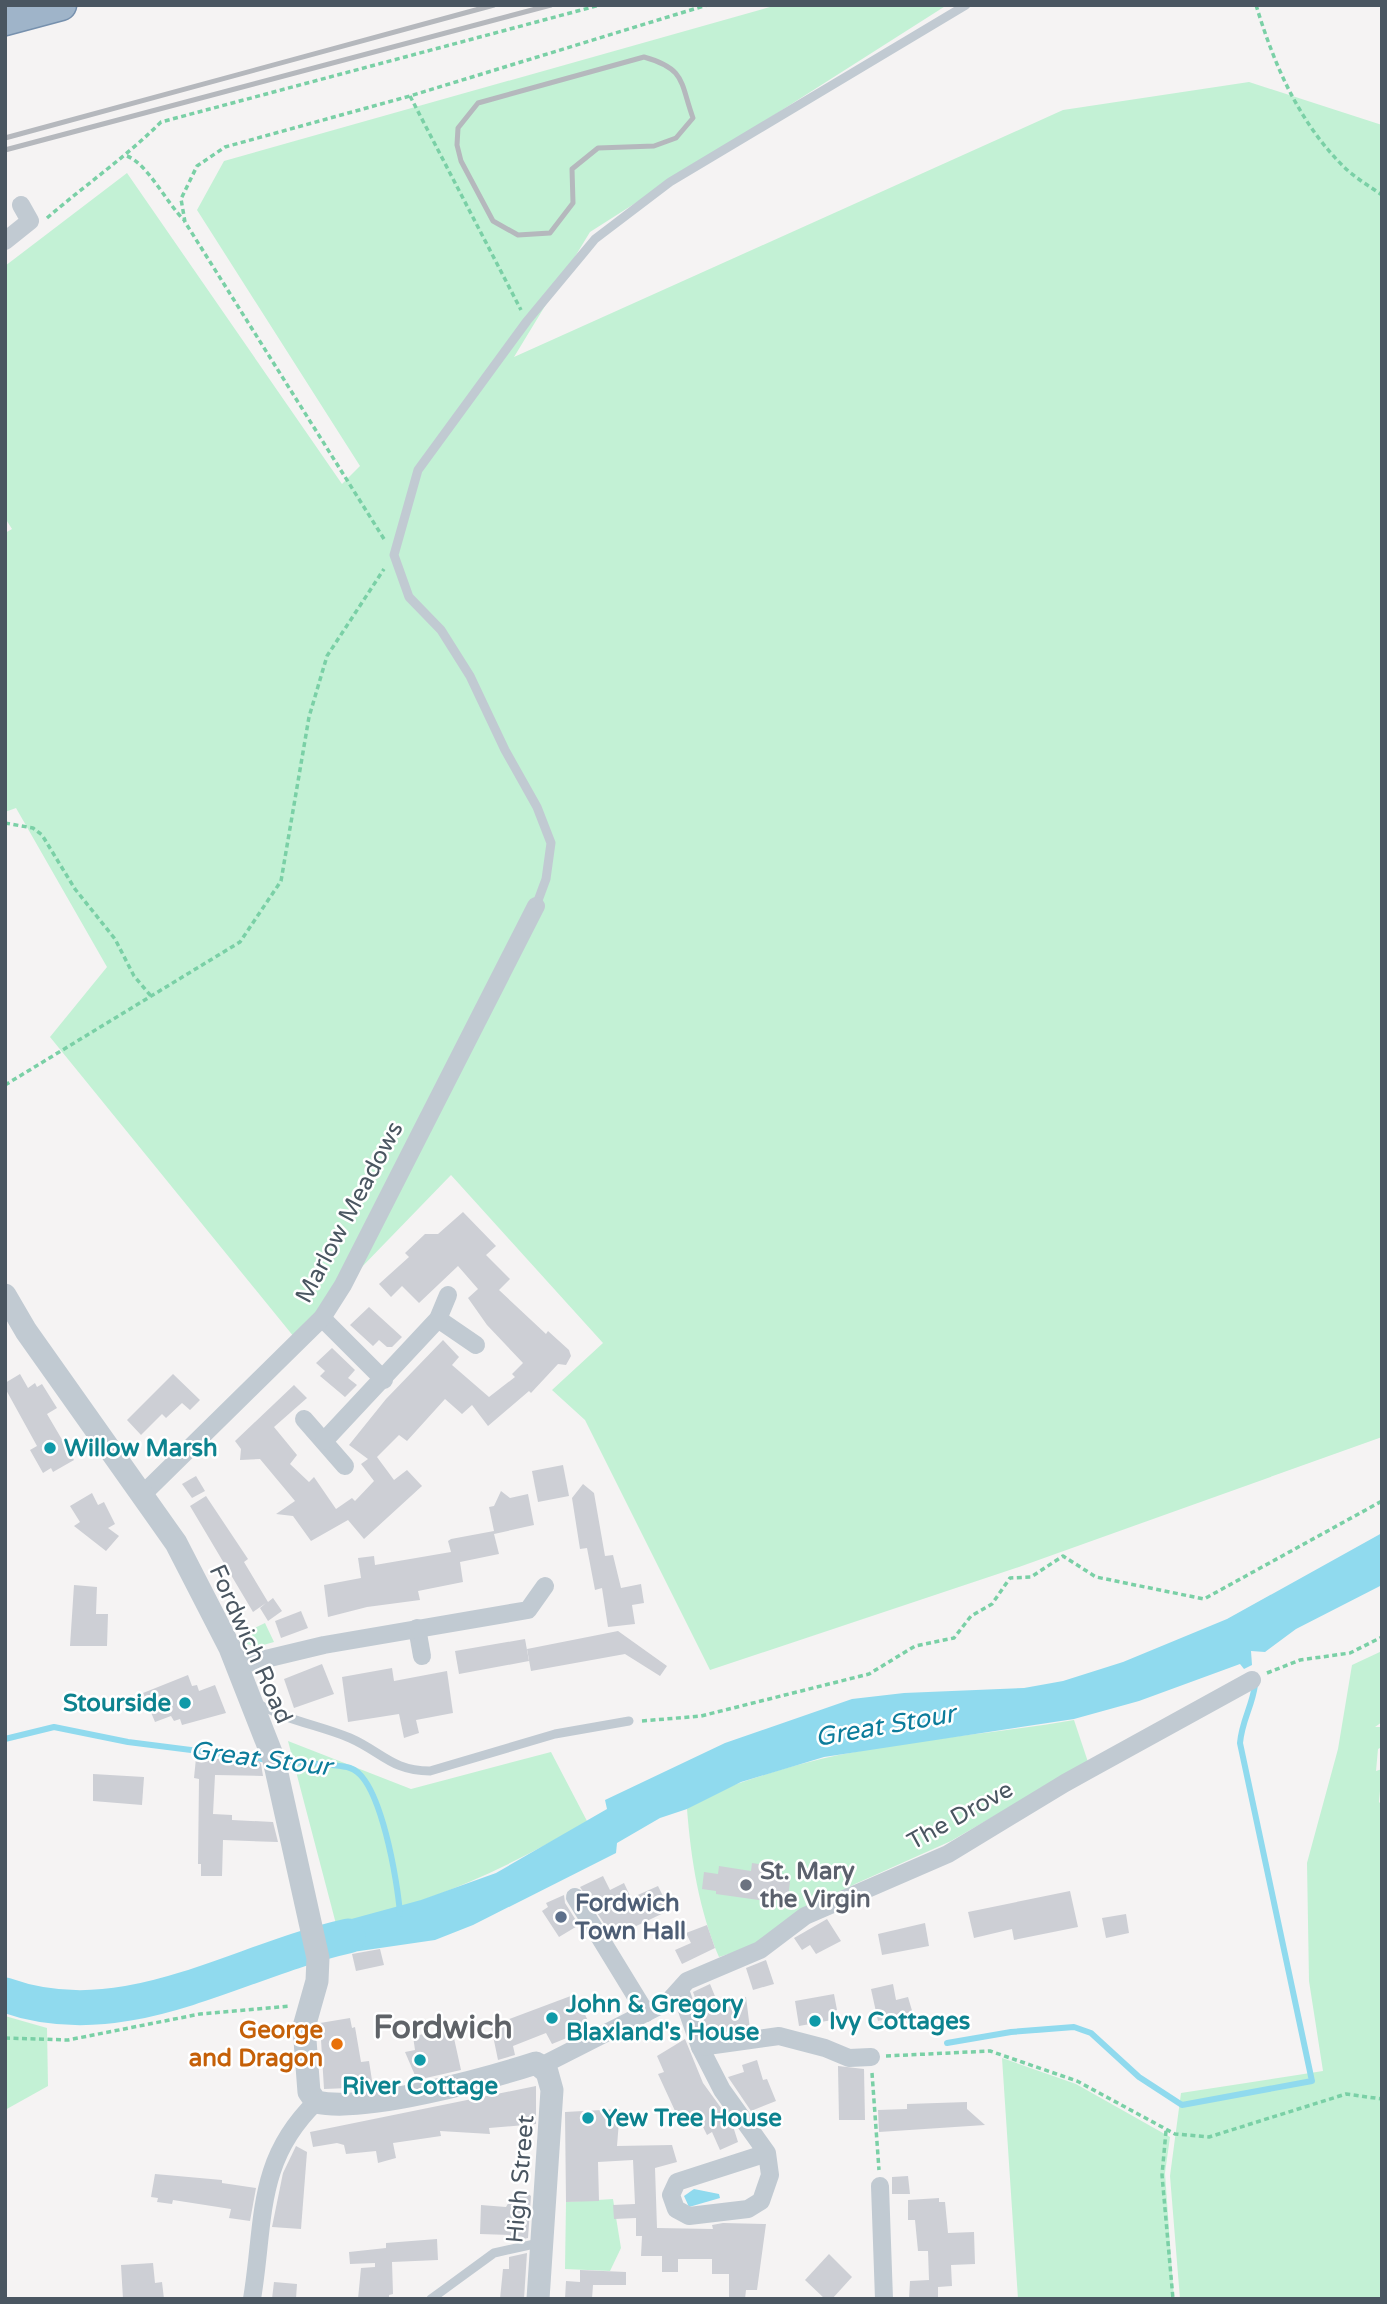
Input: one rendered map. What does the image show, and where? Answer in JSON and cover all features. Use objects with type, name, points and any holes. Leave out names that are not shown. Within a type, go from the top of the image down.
[{"type":"highway","points":[[5,20],[61,5]]},
{"type":"street","points":[[5,241],[30,221],[22,205]]},
{"type":"street","name":"Marlow Meadows","points":[[142,1495],[322,1318],[343,1284],[536,906]]},
{"type":"street","points":[[324,1441],[384,1380],[438,1319],[448,1294]]},
{"type":"street","name":"Fordwich Road","points":[[5,1295],[26,1331],[176,1543],[230,1648],[274,1760],[318,1958],[311,2005],[304,2027],[309,2092],[316,2102]]},
{"type":"street","points":[[322,1318],[384,1380]]},
{"type":"street","points":[[438,1319],[476,1345]]},
{"type":"street","points":[[304,1419],[345,1466]]},
{"type":"street","points":[[236,1667],[417,1628],[527,1609],[545,1586]]},
{"type":"street","points":[[417,1628],[422,1656]]},
{"type":"street","name":"The Drove","points":[[541,2066],[669,2000],[684,1985],[760,1950],[805,1916],[948,1854],[1065,1783],[1252,1680]]},
{"type":"street","points":[[575,1897],[646,2013]]},
{"type":"street","points":[[684,1985],[700,2047],[722,2090],[767,2153],[770,2175],[761,2201],[748,2209],[689,2216],[676,2209],[671,2194],[677,2182],[767,2153]]},
{"type":"street","points":[[700,2047],[779,2036],[825,2048],[849,2058],[871,2057]]},
{"type":"street","points":[[252,2299],[260,2251],[259,2231],[275,2156],[287,2133],[316,2102],[331,2105],[380,2099],[482,2080],[536,2063],[541,2066]]},
{"type":"street","name":"High Street","points":[[538,2299],[552,2090],[541,2066]]},
{"type":"street","points":[[880,2186],[884,2299]]},
{"type":"lane","points":[[536,906],[546,879],[551,843],[537,807],[505,750],[470,676],[441,630],[409,597],[394,555],[418,470],[527,321],[595,239],[670,182],[966,5]]},
{"type":"lane","points":[[249,1698],[279,1717],[352,1739],[410,1771],[430,1771],[555,1734],[629,1721]]},
{"type":"lane","points":[[431,2299],[494,2253],[540,2243]]},
{"type":"path","points":[[46,218],[104,170],[127,156],[161,122],[600,5]]},
{"type":"path","points":[[679,5],[681,13]]},
{"type":"path","points":[[186,222],[181,199],[197,166],[225,147],[410,96],[707,5]]},
{"type":"path","points":[[1256,5],[1271,55],[1294,102],[1343,166],[1382,195]]},
{"type":"path","points":[[410,96],[527,321]]},
{"type":"path","points":[[5,1085],[240,942],[271,900],[281,881],[309,717],[327,656],[394,555],[186,222],[171,208],[137,160],[127,156]]},
{"type":"path","points":[[5,823],[33,828],[42,835],[75,889],[115,939],[134,976],[151,996]]},
{"type":"path","points":[[629,1721],[701,1716],[869,1674],[915,1646],[954,1638],[971,1616],[992,1604],[1010,1578],[1031,1577],[1063,1556],[1096,1577],[1205,1599],[1382,1501]]},
{"type":"path","points":[[1252,1680],[1300,1660],[1350,1653],[1382,1637]]},
{"type":"path","points":[[5,2038],[52,2040],[137,2028],[200,2014],[311,2005]]},
{"type":"path","points":[[880,2186],[871,2057],[990,2051],[1077,2081],[1166,2131],[1209,2137],[1346,2094],[1382,2099]]},
{"type":"path","points":[[1166,2131],[1162,2175],[1173,2299]]},
{"type":"green space","points":[[777,5],[947,5],[590,232],[514,357],[1063,110],[1249,82],[1382,125],[1382,1437],[1019,1567],[710,1670],[585,1420],[552,1390],[603,1343],[451,1175],[294,1337],[50,1037],[107,967],[16,808],[5,812],[5,533],[12,529],[5,518],[5,266],[127,173],[342,484],[360,466],[197,210],[224,161]]},
{"type":"green space","points":[[265,1623],[274,1642],[256,1647],[245,1643],[244,1640],[251,1637],[248,1631]]},
{"type":"green space","points":[[1382,1651],[1382,1722],[1375,1727],[1382,1727],[1382,1747],[1378,1749],[1376,1771],[1382,1769],[1379,1802],[1382,1805],[1382,2299],[1180,2299],[1170,2176],[1181,2093],[1323,2071],[1309,1981],[1307,1863],[1338,1749],[1352,1665]]},
{"type":"green space","points":[[1074,1720],[1088,1762],[951,1841],[855,1884],[802,1913],[757,1945],[719,1957],[697,1884],[687,1809],[732,1786],[816,1760],[889,1746]]},
{"type":"green space","points":[[288,1741],[411,1789],[551,1752],[587,1821],[466,1883],[402,1907],[336,1924]]},
{"type":"green space","points":[[5,2016],[47,2028],[48,2086],[5,2110]]},
{"type":"green space","points":[[1002,2058],[1076,2084],[1170,2137],[1165,2173],[1174,2299],[1018,2299]]},
{"type":"green space","points":[[613,2199],[621,2248],[610,2271],[565,2269],[566,2202]]},
{"type":"water","name":"Great Stour","points":[[1382,1533],[1382,1585],[1296,1629],[1265,1652],[1251,1651],[1252,1665],[1244,1669],[1240,1664],[1139,1701],[1074,1719],[824,1757],[741,1782],[687,1809],[660,1818],[617,1843],[616,1853],[473,1925],[435,1940],[332,1955],[320,1951],[322,1927],[421,1900],[496,1873],[607,1809],[605,1800],[725,1743],[852,1699],[904,1693],[1024,1688],[1063,1681],[1123,1662],[1227,1619]]},
{"type":"water","points":[[694,2189],[719,2194],[720,2198],[689,2207],[684,2196]]},
{"type":"building","points":[[463,1212],[496,1246],[486,1255],[510,1279],[499,1290],[546,1334],[548,1331],[569,1350],[571,1356],[566,1365],[558,1364],[531,1393],[529,1391],[488,1426],[472,1405],[462,1414],[445,1399],[407,1441],[399,1435],[377,1457],[394,1480],[407,1470],[422,1486],[364,1539],[348,1520],[311,1541],[293,1516],[276,1514],[295,1501],[260,1459],[240,1460],[241,1449],[235,1441],[294,1385],[307,1398],[274,1427],[297,1455],[290,1464],[309,1482],[314,1477],[336,1509],[352,1498],[355,1501],[374,1481],[361,1464],[368,1459],[349,1445],[386,1399],[443,1340],[459,1357],[452,1365],[489,1397],[515,1377],[512,1374],[523,1363],[487,1325],[468,1298],[478,1289],[458,1266],[419,1303],[402,1286],[391,1297],[379,1284],[409,1257],[405,1253],[425,1234],[438,1234]]},
{"type":"building","points":[[369,1307],[402,1337],[392,1347],[387,1347],[379,1340],[373,1346],[350,1325]]},
{"type":"building","points":[[332,1348],[355,1370],[348,1378],[357,1385],[345,1397],[320,1376],[325,1371],[316,1363]]},
{"type":"building","points":[[20,1374],[28,1388],[35,1383],[37,1387],[42,1384],[57,1408],[47,1414],[74,1460],[53,1472],[51,1468],[43,1473],[30,1450],[37,1446],[5,1388],[5,1383]]},
{"type":"building","points":[[173,1374],[200,1400],[190,1410],[182,1403],[166,1418],[162,1414],[141,1435],[127,1420]]},
{"type":"building","points":[[563,1465],[569,1496],[538,1502],[532,1471]]},
{"type":"building","points":[[196,1476],[205,1491],[192,1498],[182,1484]]},
{"type":"building","points":[[583,1484],[594,1493],[605,1556],[613,1555],[621,1588],[641,1584],[644,1603],[632,1605],[635,1624],[608,1627],[602,1588],[595,1590],[587,1548],[580,1549],[572,1498]]},
{"type":"building","points":[[501,1491],[510,1498],[528,1494],[534,1525],[494,1534],[499,1554],[460,1562],[463,1582],[418,1591],[420,1600],[367,1607],[328,1617],[324,1585],[361,1578],[358,1558],[374,1556],[375,1565],[451,1552],[448,1541],[451,1539],[494,1531],[489,1507],[494,1506]]},
{"type":"building","points":[[92,1493],[98,1505],[104,1502],[115,1524],[108,1528],[119,1536],[106,1551],[74,1526],[80,1522],[70,1506]]},
{"type":"building","points":[[206,1496],[248,1559],[244,1562],[268,1602],[273,1598],[282,1611],[268,1621],[260,1608],[266,1603],[253,1612],[190,1506]]},
{"type":"building","points":[[74,1585],[97,1587],[96,1614],[108,1614],[107,1646],[70,1646]]},
{"type":"building","points":[[301,1611],[308,1628],[281,1638],[275,1621]]},
{"type":"building","points":[[618,1631],[667,1666],[660,1676],[625,1654],[531,1671],[527,1649]]},
{"type":"building","points":[[525,1639],[529,1661],[459,1674],[455,1651]]},
{"type":"building","points":[[322,1664],[334,1694],[294,1708],[284,1679]]},
{"type":"building","points":[[392,1668],[394,1681],[447,1671],[453,1713],[416,1720],[419,1733],[404,1738],[399,1714],[348,1722],[342,1677]]},
{"type":"building","name":"Stourside","points":[[188,1675],[192,1686],[197,1685],[199,1691],[215,1685],[226,1713],[182,1725],[180,1719],[174,1721],[171,1716],[155,1722],[143,1693]]},
{"type":"building","points":[[196,1758],[259,1761],[261,1764],[263,1776],[215,1775],[213,1814],[232,1815],[232,1820],[273,1822],[278,1842],[223,1840],[222,1876],[201,1876],[201,1864],[198,1864],[199,1779],[194,1778]]},
{"type":"building","points":[[93,1774],[144,1777],[142,1805],[93,1801]]},
{"type":"building","name":"St. Mary the Virgin","points":[[752,1863],[778,1867],[776,1879],[790,1881],[788,1899],[766,1896],[765,1901],[716,1894],[716,1891],[702,1889],[704,1872],[718,1874],[719,1866],[751,1871]]},
{"type":"building","points":[[603,1876],[610,1890],[624,1883],[631,1898],[658,1886],[670,1910],[613,1937],[580,1887]]},
{"type":"building","points":[[1070,1891],[1078,1927],[1014,1940],[1012,1929],[974,1938],[968,1912]]},
{"type":"building","name":"Fordwich Town Hall","points":[[564,1895],[565,1903],[579,1925],[559,1937],[542,1911],[548,1907],[546,1903]]},
{"type":"building","points":[[1126,1914],[1129,1933],[1106,1938],[1102,1918]]},
{"type":"building","points":[[827,1919],[841,1941],[816,1954],[810,1945],[802,1950],[794,1938]]},
{"type":"building","points":[[925,1923],[929,1946],[882,1955],[878,1934]]},
{"type":"building","points":[[707,1925],[715,1948],[682,1964],[675,1950],[691,1943],[686,1933]]},
{"type":"building","points":[[380,1949],[384,1965],[356,1971],[352,1954]]},
{"type":"building","points":[[766,1960],[774,1984],[753,1990],[746,1968]]},
{"type":"building","points":[[710,1984],[721,2011],[746,1997],[750,2029],[708,2034],[693,1992]]},
{"type":"building","points":[[893,1984],[896,2000],[908,1997],[913,2014],[878,2021],[871,1989]]},
{"type":"building","name":"John & Gregory Blaxland's House","points":[[576,1994],[591,2028],[552,2044],[546,2033],[513,2046],[515,2055],[498,2060],[491,2026]]},
{"type":"building","name":"Ivy Cottages","points":[[834,1994],[837,2010],[830,2012],[832,2020],[799,2026],[795,2001]]},
{"type":"building","name":"George and Dragon","points":[[350,2018],[352,2028],[355,2027],[361,2062],[369,2061],[373,2087],[324,2089],[320,2023]]},
{"type":"building","points":[[452,2029],[461,2070],[417,2080],[405,2052],[415,2050],[413,2036]]},
{"type":"building","points":[[685,2039],[703,2083],[732,2123],[738,2142],[720,2150],[712,2132],[707,2135],[699,2119],[682,2126],[658,2074],[664,2072],[657,2056]]},
{"type":"building","points":[[757,2060],[763,2080],[767,2079],[776,2101],[751,2111],[728,2077],[744,2072],[742,2065]]},
{"type":"building","points":[[838,2066],[864,2069],[865,2120],[839,2120]]},
{"type":"building","points":[[536,2086],[536,2124],[489,2128],[490,2134],[440,2131],[441,2136],[393,2143],[396,2158],[378,2163],[376,2151],[346,2154],[344,2145],[337,2143],[313,2147],[310,2132]]},
{"type":"building","points":[[967,2102],[967,2109],[985,2125],[879,2132],[878,2110],[907,2109],[907,2104]]},
{"type":"building","points":[[620,2109],[617,2146],[672,2145],[677,2162],[655,2168],[657,2228],[713,2229],[712,2225],[723,2223],[766,2224],[757,2290],[746,2290],[745,2299],[729,2299],[729,2274],[712,2274],[712,2259],[678,2259],[678,2272],[662,2272],[662,2256],[641,2256],[642,2236],[636,2236],[636,2218],[614,2219],[613,2205],[635,2204],[633,2160],[598,2162],[599,2201],[566,2202],[565,2112]]},
{"type":"building","points":[[296,2146],[307,2152],[301,2229],[272,2227],[283,2173]]},
{"type":"building","points":[[155,2174],[222,2180],[222,2183],[256,2188],[250,2221],[229,2218],[231,2209],[173,2200],[172,2204],[157,2202],[158,2198],[151,2197]]},
{"type":"building","points":[[908,2176],[910,2194],[892,2194],[892,2177]]},
{"type":"building","points":[[522,2189],[531,2196],[528,2238],[509,2242],[510,2235],[480,2234],[481,2205],[506,2207],[516,2190]]},
{"type":"building","points":[[939,2198],[939,2202],[945,2202],[948,2233],[974,2232],[975,2264],[951,2265],[952,2286],[938,2287],[938,2299],[909,2299],[910,2281],[929,2280],[928,2251],[918,2251],[915,2220],[908,2220],[908,2200]]},
{"type":"building","points":[[437,2239],[438,2260],[392,2262],[393,2294],[389,2295],[389,2299],[358,2299],[361,2268],[375,2267],[375,2263],[350,2264],[349,2252],[386,2248],[386,2243]]},
{"type":"building","points":[[527,2253],[524,2299],[500,2299],[503,2269],[509,2269],[509,2257]]},
{"type":"building","points":[[829,2254],[852,2277],[832,2299],[825,2299],[805,2280]]},
{"type":"building","points":[[153,2263],[155,2283],[162,2282],[164,2299],[123,2299],[121,2265]]},
{"type":"building","points":[[580,2270],[626,2272],[626,2285],[593,2285],[592,2299],[565,2299],[566,2281],[580,2282]]},
{"type":"building","points":[[274,2282],[297,2284],[296,2299],[272,2299]]},
{"type":"waterway","points":[[947,2043],[1011,2032],[1074,2027],[1091,2033],[1139,2077],[1182,2105],[1312,2081],[1240,1743],[1255,1685]]},
{"type":"waterway","name":"Great Stour","points":[[5,1739],[54,1727],[128,1742],[269,1760]]},
{"type":"waterway","name":"Great Stour","points":[[279,1761],[343,1766],[361,1776],[371,1791],[386,1834],[400,1914]]},
{"type":"waterway","name":"Great Stour","points":[[5,1995],[49,2006],[93,2007],[136,2002],[179,1991],[306,1947],[348,1936]]},
{"type":"railway","points":[[5,138],[494,5]]},
{"type":"railway","points":[[5,150],[551,5]]},
{"type":"railway","points":[[644,57],[675,72],[683,86],[693,118],[676,138],[654,146],[598,148],[572,169],[573,203],[550,233],[518,235],[493,221],[461,161],[457,145],[458,128],[478,103],[644,57]]},
{"type":"place","name":"Willow Marsh","points":[[50,1448]]},
{"type":"place","name":"Stourside","points":[[185,1703]]},
{"type":"place","name":"St. Mary the Virgin","points":[[746,1885]]},
{"type":"place","name":"Fordwich Town Hall","points":[[561,1917]]},
{"type":"place","name":"John & Gregory Blaxland's House","points":[[552,2018]]},
{"type":"place","name":"Ivy Cottages","points":[[815,2021]]},
{"type":"place","name":"George and Dragon","points":[[337,2044]]},
{"type":"place","name":"River Cottage","points":[[420,2060]]},
{"type":"place","name":"Yew Tree House","points":[[588,2118]]},
{"type":"district","name":"Fordwich","points":[[443,2027]]}]
